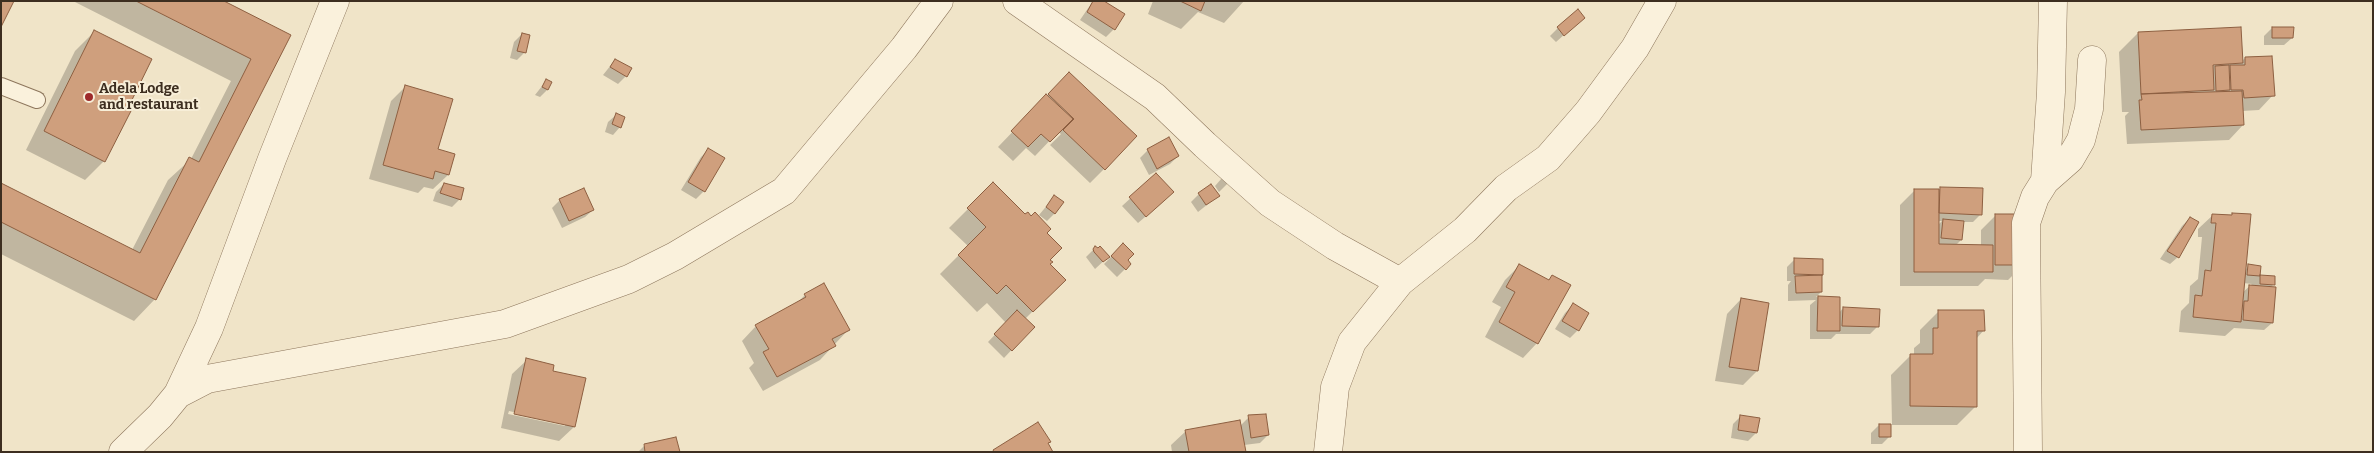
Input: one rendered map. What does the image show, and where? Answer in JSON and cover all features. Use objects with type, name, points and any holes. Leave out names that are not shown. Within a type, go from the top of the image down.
[{"type":"street","points":[[123,452],[160,416],[178,394],[209,328],[272,159],[335,1]]},
{"type":"street","points":[[178,394],[207,379],[504,324],[629,279],[675,256],[784,191],[904,48],[939,1]]},
{"type":"street","points":[[1017,1],[1155,97],[1205,145],[1270,202],[1334,246],[1400,282]]},
{"type":"street","points":[[1328,452],[1335,387],[1352,342],[1400,282],[1464,230],[1506,188],[1548,158],[1588,112],[1635,48],[1662,1]]},
{"type":"street","points":[[2046,181],[2052,92],[2053,1]]},
{"type":"street","points":[[2028,452],[2026,222],[2035,197],[2046,181],[2070,159],[2081,140],[2088,109],[2092,60]]},
{"type":"lane","points":[[1,86],[37,100]]},
{"type":"building","points":[[1,1],[14,1],[1,27]]},
{"type":"building","points":[[136,1],[224,1],[291,35],[156,300],[1,222],[1,183],[140,253],[189,157],[199,162],[251,59]]},
{"type":"building","points":[[1093,1],[1104,1],[1125,14],[1115,30],[1087,12]]},
{"type":"building","points":[[1180,1],[1205,1],[1201,11]]},
{"type":"building","points":[[1578,9],[1585,18],[1564,36],[1557,27]]},
{"type":"building","points":[[2241,27],[2243,63],[2213,65],[2214,90],[2141,94],[2138,32]]},
{"type":"building","points":[[2272,27],[2294,27],[2293,38],[2272,38]]},
{"type":"building","points":[[94,30],[152,59],[128,108],[132,109],[105,162],[44,131]]},
{"type":"building","points":[[522,33],[530,35],[526,53],[517,51]]},
{"type":"building","points":[[2272,56],[2275,96],[2244,98],[2243,90],[2231,90],[2230,65],[2245,65],[2245,57]]},
{"type":"building","points":[[615,59],[632,68],[627,77],[610,67]]},
{"type":"building","points":[[2229,65],[2230,90],[2216,91],[2215,66]]},
{"type":"building","points":[[1069,72],[1137,136],[1105,170],[1063,130],[1074,119],[1048,94]]},
{"type":"building","points":[[546,79],[552,82],[548,90],[542,87]]},
{"type":"building","points":[[405,85],[453,99],[438,149],[455,154],[449,175],[435,171],[433,179],[383,165]]},
{"type":"building","points":[[2242,91],[2244,125],[2141,130],[2139,100],[2142,100],[2141,94]]},
{"type":"building","points":[[1046,94],[1073,119],[1050,142],[1041,134],[1028,147],[1011,131]]},
{"type":"building","points":[[616,113],[625,117],[621,128],[612,124]]},
{"type":"building","points":[[1169,137],[1179,156],[1157,169],[1147,149]]},
{"type":"building","points":[[708,148],[725,158],[705,192],[688,182]]},
{"type":"building","points":[[1156,173],[1174,192],[1146,217],[1129,197]]},
{"type":"building","points":[[993,182],[1025,214],[1028,212],[1031,216],[1035,212],[1051,229],[1047,233],[1062,248],[1050,260],[1053,262],[1050,264],[1066,280],[1033,312],[1006,285],[997,294],[958,255],[986,227],[967,208]]},
{"type":"building","points":[[444,183],[464,188],[461,200],[440,193]]},
{"type":"building","points":[[1211,184],[1220,196],[1206,205],[1198,193]]},
{"type":"building","points":[[1940,187],[1983,188],[1982,215],[1939,213]]},
{"type":"building","points":[[584,188],[594,210],[569,221],[559,199]]},
{"type":"building","points":[[1914,189],[1939,189],[1939,244],[1993,245],[1993,272],[1914,272]]},
{"type":"building","points":[[1054,195],[1064,202],[1055,214],[1046,207]]},
{"type":"building","points":[[2232,213],[2251,214],[2241,322],[2193,317],[2195,295],[2202,296],[2205,270],[2211,271],[2216,223],[2211,223],[2212,214],[2232,215]]},
{"type":"building","points":[[1995,214],[2020,214],[2024,265],[1995,265]]},
{"type":"building","points":[[2190,217],[2199,222],[2179,258],[2167,251]]},
{"type":"building","points":[[1943,219],[1964,221],[1962,240],[1941,238]]},
{"type":"building","points":[[1123,243],[1134,254],[1128,260],[1131,264],[1126,270],[1111,256]]},
{"type":"building","points":[[1095,246],[1098,248],[1100,246],[1110,257],[1103,262],[1094,252]]},
{"type":"building","points":[[1794,258],[1823,259],[1823,275],[1794,274]]},
{"type":"building","points":[[1519,264],[1549,280],[1552,275],[1571,285],[1538,344],[1499,322],[1515,292],[1506,287]]},
{"type":"building","points":[[2248,264],[2261,266],[2260,276],[2247,275]]},
{"type":"building","points":[[1822,275],[1822,292],[1796,293],[1795,276]]},
{"type":"building","points":[[2260,275],[2275,276],[2275,285],[2260,284]]},
{"type":"building","points":[[824,283],[850,330],[832,339],[836,346],[777,377],[763,352],[769,349],[755,325],[806,297],[804,294]]},
{"type":"building","points":[[2249,285],[2276,287],[2273,323],[2243,320],[2244,301],[2248,301]]},
{"type":"building","points":[[1818,296],[1840,297],[1840,331],[1817,331]]},
{"type":"building","points":[[1741,298],[1769,303],[1758,371],[1729,367]]},
{"type":"building","points":[[1573,303],[1589,313],[1579,331],[1562,321]]},
{"type":"building","points":[[1843,307],[1880,309],[1879,327],[1842,326]]},
{"type":"building","points":[[1017,310],[1035,327],[1012,351],[994,334]]},
{"type":"building","points":[[1938,310],[1984,310],[1985,331],[1977,331],[1977,407],[1910,406],[1910,354],[1933,354],[1933,328],[1938,328]]},
{"type":"building","points":[[526,358],[554,365],[553,371],[586,378],[575,427],[514,414]]},
{"type":"building","points":[[1266,414],[1269,435],[1251,438],[1248,415]]},
{"type":"building","points":[[1740,415],[1760,418],[1757,433],[1738,430]]},
{"type":"building","points":[[1240,420],[1246,452],[1189,452],[1185,430]]},
{"type":"building","points":[[1038,422],[1051,442],[1048,443],[1053,452],[994,452],[993,450]]},
{"type":"building","points":[[1879,424],[1891,424],[1891,437],[1879,437]]},
{"type":"building","points":[[676,437],[680,452],[645,452],[644,444]]},
{"type":"place","name":"Adela Lodge and restaurant","points":[[89,97]]}]
